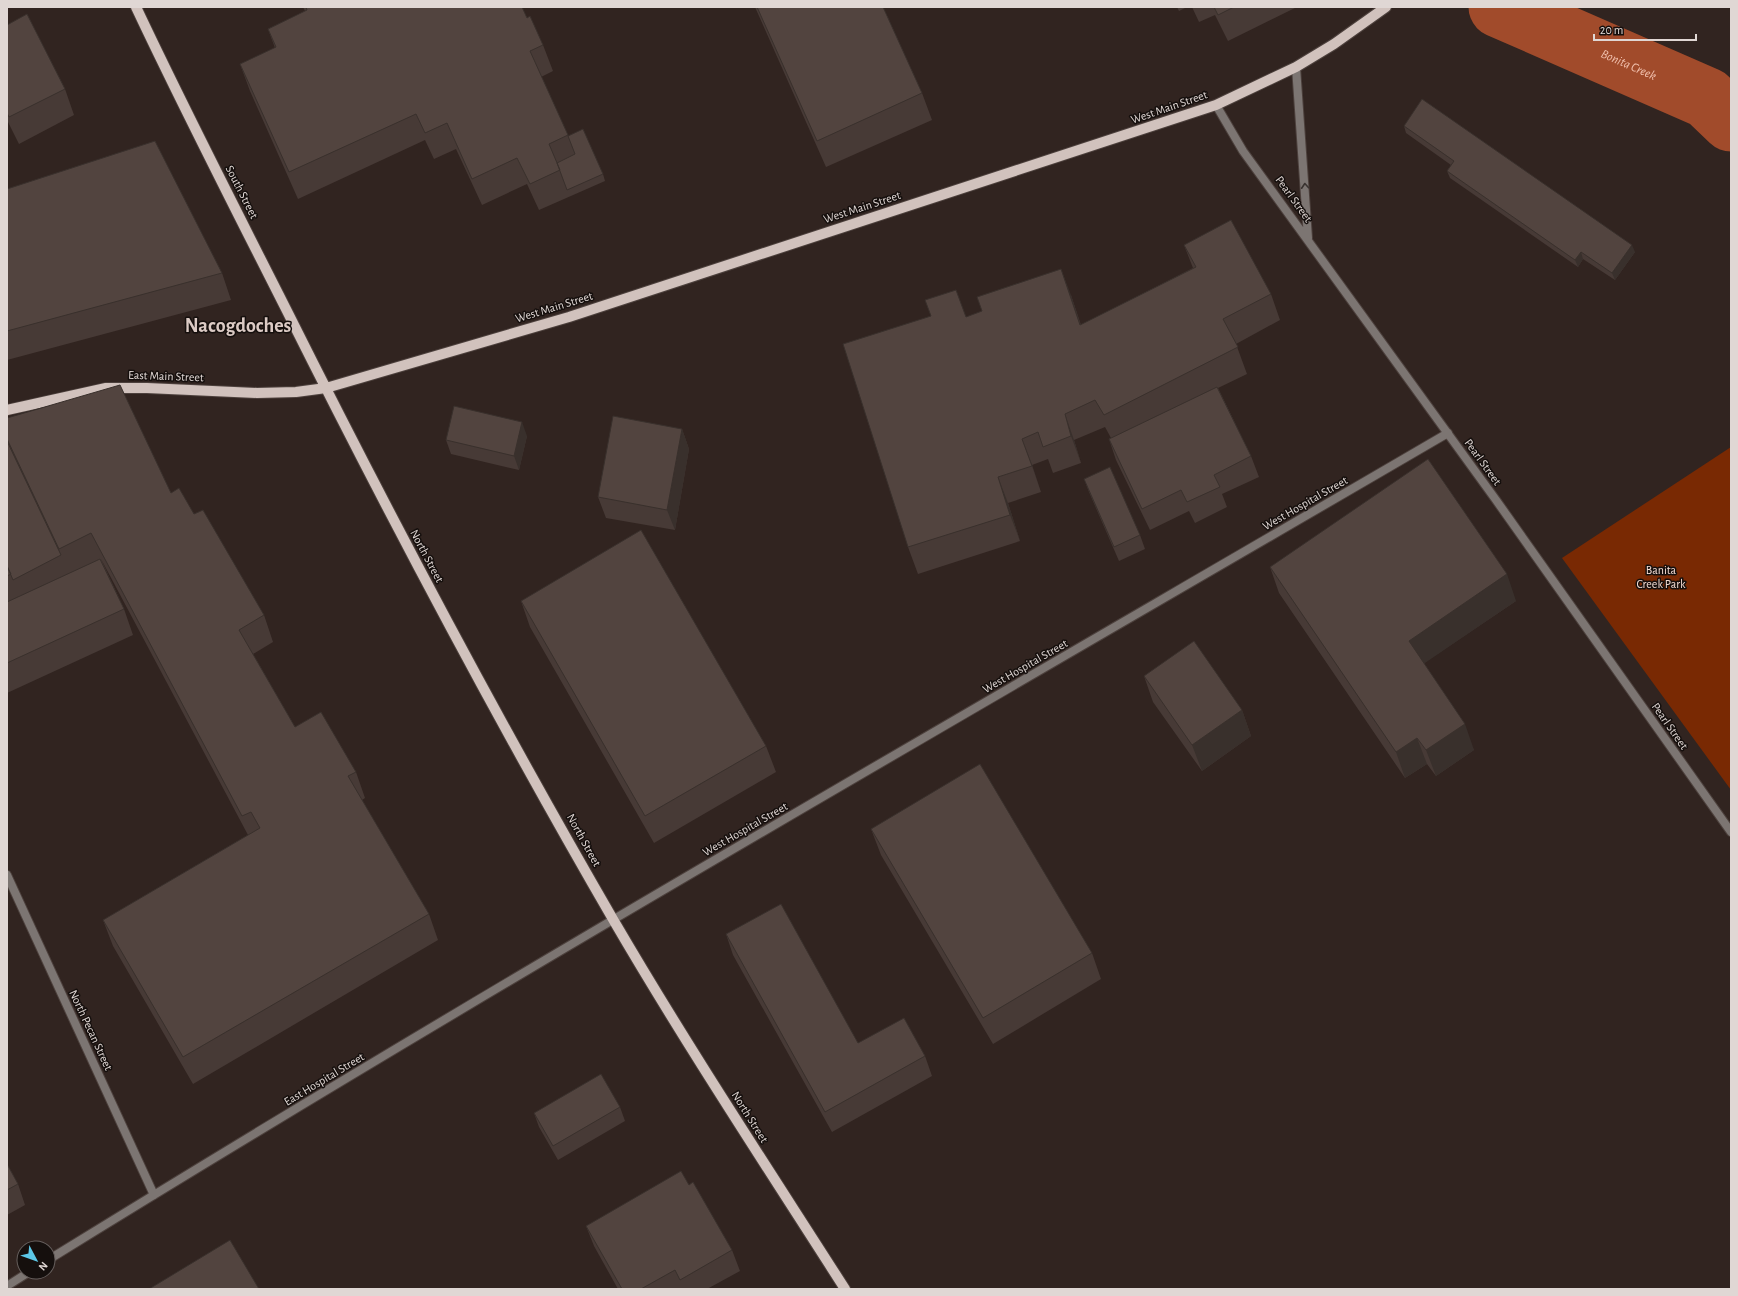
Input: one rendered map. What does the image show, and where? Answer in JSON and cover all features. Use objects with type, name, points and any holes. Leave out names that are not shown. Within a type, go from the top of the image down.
[{"type":"main road","name":"South Street","points":[[136,7],[172,82],[326,388]]},
{"type":"main road","name":"West Main Street","points":[[326,388],[569,317],[1216,105],[1296,67],[1365,23],[1386,7]]},
{"type":"main road","name":"East Main Street","points":[[7,410],[106,388],[147,388],[257,393],[296,392],[326,388]]},
{"type":"main road","name":"North Street","points":[[326,388],[392,519],[466,656],[614,920],[681,1031],[845,1289]]},
{"type":"street","points":[[1296,67],[1308,239]]},
{"type":"street","name":"Pearl Street","points":[[1216,105],[1243,151],[1448,433],[1731,832]]},
{"type":"street","name":"West Hospital Street","points":[[614,920],[1448,433]]},
{"type":"street","name":"North Pecan Street","points":[[7,875],[154,1195]]},
{"type":"street","name":"East Hospital Street","points":[[56,1255],[614,920]]},
{"type":"street","points":[[7,1286],[16,1280]]},
{"type":"green space","name":"Banita Creek Park","points":[[1731,447],[1731,790],[1562,558]]},
{"type":"building","points":[[306,7],[522,7],[527,18],[530,16],[543,45],[530,51],[568,135],[549,144],[560,170],[530,184],[517,158],[472,179],[447,123],[425,133],[416,114],[289,172],[240,64],[276,47],[268,29],[307,10]]},
{"type":"building","points":[[757,7],[883,7],[922,93],[817,141]]},
{"type":"building","points":[[1214,7],[1234,7],[1218,15]]},
{"type":"building","points":[[27,14],[65,89],[9,117],[7,113],[7,25]]},
{"type":"building","points":[[1422,99],[1632,245],[1612,273],[1581,252],[1575,260],[1447,171],[1454,161],[1404,126]]},
{"type":"building","points":[[583,129],[603,174],[567,190],[557,163],[575,154],[568,136]]},
{"type":"building","points":[[155,141],[222,273],[7,331],[7,189]]},
{"type":"building","points":[[1231,220],[1271,294],[1223,319],[1238,347],[1104,415],[1095,400],[1065,414],[1071,436],[1043,447],[1038,432],[1022,439],[1032,466],[998,477],[1010,515],[908,547],[843,344],[931,316],[925,300],[956,290],[966,317],[982,311],[977,297],[1061,269],[1080,325],[1196,267],[1184,245]]},
{"type":"building","points":[[120,385],[171,493],[179,488],[194,514],[203,510],[264,615],[239,630],[295,727],[321,712],[356,772],[348,776],[429,914],[183,1057],[103,920],[260,828],[251,812],[242,816],[91,533],[59,549],[7,439],[7,418]]},
{"type":"building","points":[[1217,387],[1251,456],[1214,475],[1220,487],[1187,502],[1181,490],[1142,509],[1109,439]]},
{"type":"building","points":[[454,406],[522,422],[514,456],[446,440]]},
{"type":"building","points":[[613,416],[682,429],[667,510],[598,497]]},
{"type":"building","points":[[7,441],[61,555],[13,580],[7,566]]},
{"type":"building","points":[[1428,459],[1507,574],[1409,641],[1465,724],[1426,750],[1417,738],[1396,752],[1270,567]]},
{"type":"building","points":[[1110,467],[1140,535],[1114,547],[1084,479]]},
{"type":"building","points":[[641,530],[766,746],[645,816],[521,601]]},
{"type":"building","points":[[100,559],[124,609],[7,663],[7,602]]},
{"type":"building","points":[[7,566],[11,574],[7,576]]},
{"type":"building","points":[[1194,641],[1242,710],[1192,745],[1144,676]]},
{"type":"building","points":[[980,764],[1092,953],[983,1018],[871,829]]},
{"type":"building","points":[[781,904],[858,1043],[904,1018],[925,1056],[825,1112],[726,934]]},
{"type":"building","points":[[601,1074],[620,1107],[553,1146],[534,1113]]},
{"type":"building","points":[[7,1164],[18,1184],[7,1190]]},
{"type":"building","points":[[681,1171],[689,1185],[693,1182],[732,1250],[680,1280],[675,1270],[641,1289],[622,1289],[586,1226]]},
{"type":"building","points":[[230,1240],[259,1289],[149,1289]]},
{"type":"waterway","name":"Bonita Creek","points":[[1499,7],[1707,98],[1731,121]]},
{"type":"district","name":"Nacogdoches","points":[[238,325]]}]
